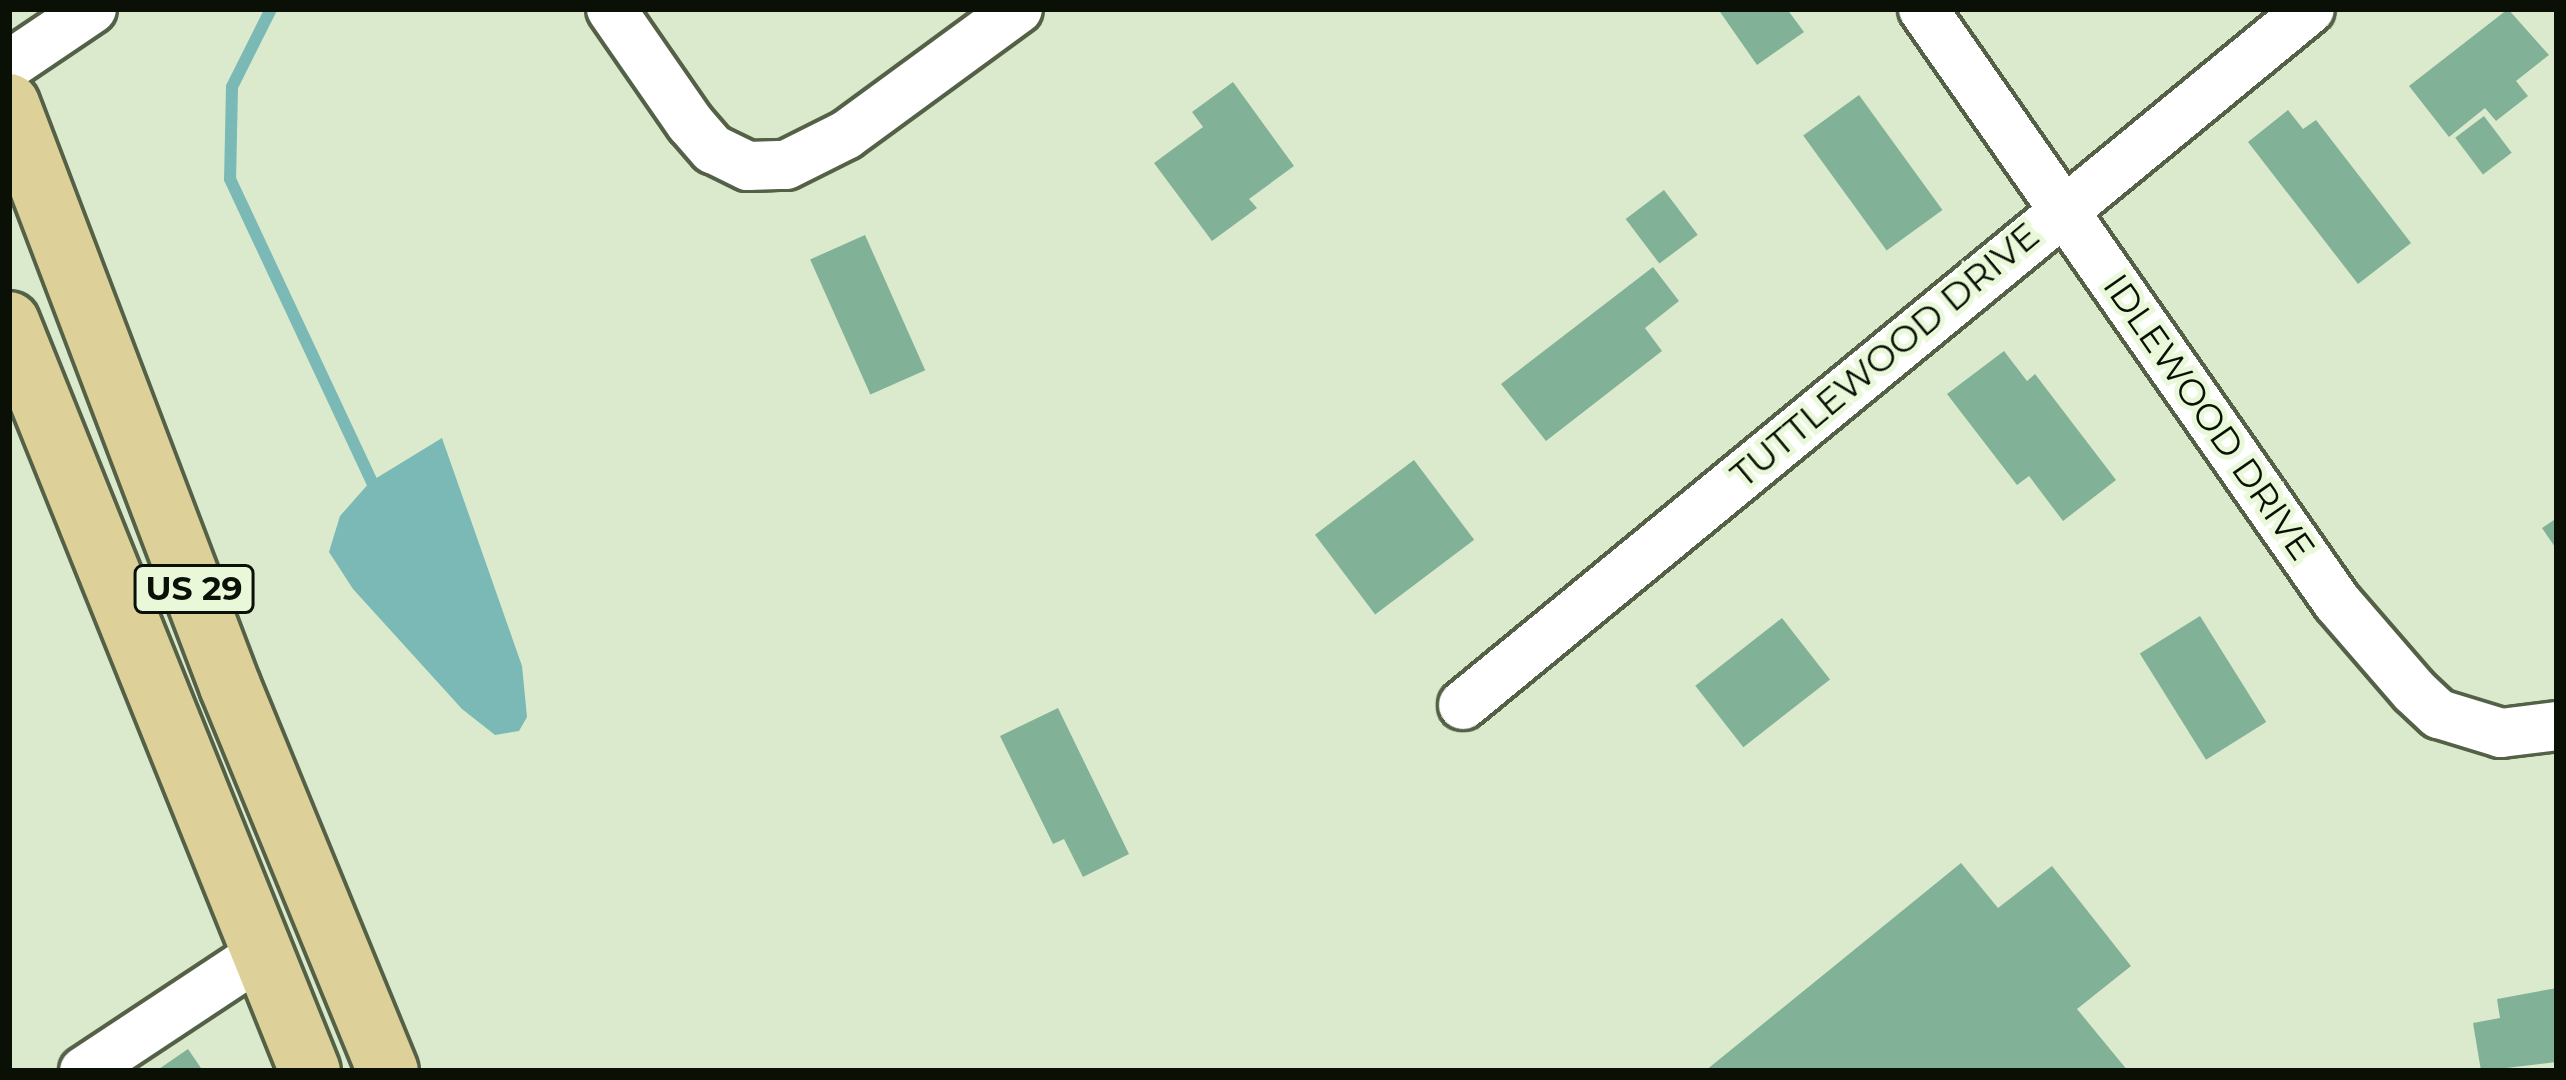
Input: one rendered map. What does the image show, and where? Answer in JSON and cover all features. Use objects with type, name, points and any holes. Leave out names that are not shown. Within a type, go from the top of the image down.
[{"type":"main road","name":"US 29","points":[[9,104],[230,686],[388,1071]]},
{"type":"main road","name":"US 29","points":[[9,322],[310,1071]]},
{"type":"street","points":[[9,65],[92,9]]},
{"type":"street","points":[[611,9],[712,149],[748,166],[786,165],[846,135],[1018,9]]},
{"type":"street","name":"IDLEWOOD DRIVE","points":[[1923,9],[2337,602],[2414,692],[2439,714],[2501,733],[2557,726]]},
{"type":"street","name":"TUTTLEWOOD DRIVE","points":[[1463,705],[2310,9]]},
{"type":"street","points":[[84,1071],[261,954]]},
{"type":"water","points":[[442,438],[522,666],[527,717],[519,731],[495,735],[462,709],[353,589],[329,552],[340,516],[370,482]]},
{"type":"building","points":[[1718,9],[1787,9],[1804,32],[1757,65]]},
{"type":"building","points":[[2508,9],[2549,55],[2516,81],[2528,96],[2496,121],[2485,108],[2449,137],[2409,86]]},
{"type":"building","points":[[1233,82],[1294,166],[1249,199],[1257,208],[1212,241],[1154,163],[1203,127],[1192,112]]},
{"type":"building","points":[[1859,95],[1942,210],[1887,250],[1803,136]]},
{"type":"building","points":[[2288,110],[2303,129],[2316,120],[2411,243],[2358,284],[2248,142]]},
{"type":"building","points":[[2484,116],[2512,153],[2483,174],[2455,138]]},
{"type":"building","points":[[1664,190],[1698,235],[1659,264],[1626,219]]},
{"type":"building","points":[[865,235],[925,370],[870,395],[810,259]]},
{"type":"building","points":[[1653,267],[1679,301],[1645,328],[1662,351],[1546,441],[1501,384]]},
{"type":"building","points":[[2004,351],[2027,381],[2035,374],[2116,480],[2063,521],[2029,476],[2017,485],[1947,394]]},
{"type":"building","points":[[1414,460],[1474,540],[1375,614],[1315,535]]},
{"type":"building","points":[[2557,518],[2557,550],[2542,528]]},
{"type":"building","points":[[2200,616],[2266,722],[2206,760],[2140,654]]},
{"type":"building","points":[[1782,618],[1830,679],[1743,747],[1695,686]]},
{"type":"building","points":[[1058,708],[1129,854],[1083,877],[1064,839],[1053,844],[1000,736]]},
{"type":"building","points":[[1961,863],[1998,908],[2052,866],[2131,966],[2077,1009],[2128,1071],[1705,1071]]},
{"type":"building","points":[[2557,988],[2557,1062],[2481,1071],[2473,1023],[2500,1018],[2497,999]]},
{"type":"building","points":[[188,1049],[203,1071],[156,1071]]},
{"type":"waterway","points":[[271,9],[232,87],[230,179],[378,495]]}]
